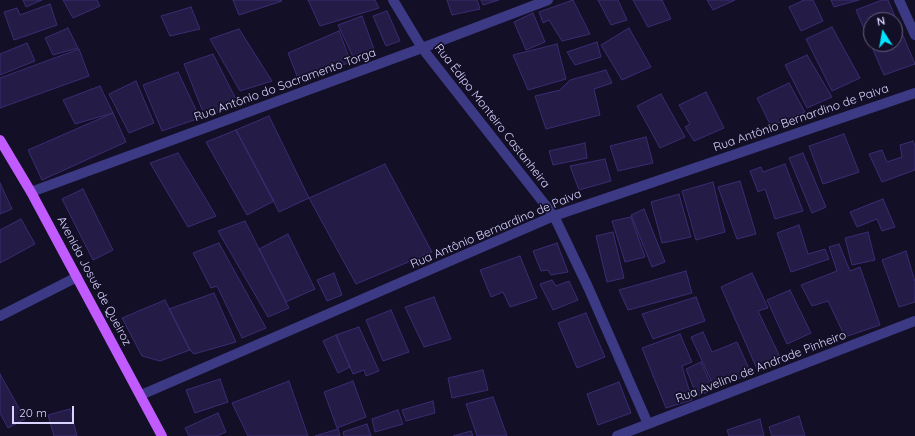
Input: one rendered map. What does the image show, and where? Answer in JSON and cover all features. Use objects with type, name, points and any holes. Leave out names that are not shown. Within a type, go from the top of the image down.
[{"type":"main road","name":"Avenida Josué de Queiroz","points":[[0,140],[31,192],[162,436]]},
{"type":"street","name":"Rua Édipo Monteiro Castanheira","points":[[393,0],[422,48],[554,216],[588,287],[648,424]]},
{"type":"street","name":"Rua Antônio do Sacramento Torga","points":[[31,192],[548,0]]},
{"type":"street","points":[[899,0],[915,35]]},
{"type":"street","name":"Rua Antônio Bernardino de Paiva","points":[[141,395],[554,216],[915,93]]},
{"type":"street","points":[[0,316],[77,277]]},
{"type":"street","name":"Rua Avelino de Andrade Pinheiro","points":[[617,436],[915,321]]},
{"type":"building","points":[[23,0],[42,0],[26,7]]},
{"type":"building","points":[[63,0],[97,0],[100,6],[73,18]]},
{"type":"building","points":[[233,0],[281,0],[282,1],[239,15]]},
{"type":"building","points":[[308,0],[375,0],[379,8],[320,26]]},
{"type":"building","points":[[447,0],[477,0],[480,9],[452,15]]},
{"type":"building","points":[[481,0],[499,0],[483,5]]},
{"type":"building","points":[[573,0],[590,34],[562,41],[549,20],[543,23],[539,12]]},
{"type":"building","points":[[598,0],[618,0],[627,20],[611,25]]},
{"type":"building","points":[[633,0],[662,0],[671,19],[648,27]]},
{"type":"building","points":[[707,0],[735,0],[713,10]]},
{"type":"building","points":[[804,0],[813,0],[823,21],[801,31],[789,7]]},
{"type":"building","points":[[831,0],[859,0],[834,7]]},
{"type":"building","points":[[882,0],[888,0],[893,12],[863,12],[863,26],[856,10]]},
{"type":"building","points":[[50,4],[57,25],[14,40],[4,12],[17,8],[20,15]]},
{"type":"building","points":[[191,7],[200,29],[170,36],[161,16]]},
{"type":"building","points":[[387,11],[400,41],[386,46],[373,16]]},
{"type":"building","points":[[533,13],[545,42],[526,50],[514,22]]},
{"type":"building","points":[[362,16],[375,52],[354,59],[338,25]]},
{"type":"building","points":[[832,27],[860,78],[832,91],[806,39]]},
{"type":"building","points":[[68,28],[78,48],[53,55],[45,38]]},
{"type":"building","points":[[629,28],[651,67],[622,80],[601,45]]},
{"type":"building","points":[[239,29],[272,81],[240,91],[210,39]]},
{"type":"building","points":[[339,31],[351,62],[299,81],[288,53]]},
{"type":"building","points":[[903,36],[915,64],[884,75],[874,52],[903,52]]},
{"type":"building","points":[[597,42],[601,57],[575,65],[567,52]]},
{"type":"building","points":[[27,43],[35,61],[0,75],[0,54]]},
{"type":"building","points":[[557,44],[566,79],[528,90],[513,55]]},
{"type":"building","points":[[79,49],[89,76],[0,108],[0,78]]},
{"type":"building","points":[[213,54],[239,105],[205,117],[184,64]]},
{"type":"building","points":[[807,55],[832,97],[807,108],[785,65]]},
{"type":"building","points":[[606,70],[612,83],[594,89],[600,115],[546,129],[535,96],[560,90],[570,80]]},
{"type":"building","points":[[178,72],[200,118],[162,131],[143,85]]},
{"type":"building","points":[[136,81],[154,123],[129,133],[109,94]]},
{"type":"building","points":[[789,83],[805,112],[771,126],[757,98]]},
{"type":"building","points":[[100,86],[113,113],[75,124],[63,100]]},
{"type":"building","points":[[706,92],[724,128],[694,141],[685,127],[690,124],[679,105]]},
{"type":"building","points":[[661,94],[685,137],[660,148],[637,106]]},
{"type":"building","points":[[113,113],[126,142],[42,180],[28,150]]},
{"type":"building","points":[[269,116],[309,198],[279,212],[236,130]]},
{"type":"building","points":[[236,130],[274,201],[247,215],[206,142]]},
{"type":"building","points":[[844,134],[859,172],[823,184],[809,146]]},
{"type":"building","points":[[646,137],[653,163],[618,171],[610,146]]},
{"type":"building","points":[[913,141],[915,146],[915,170],[882,182],[869,154],[882,150],[887,162],[902,157],[900,145]]},
{"type":"building","points":[[585,143],[587,158],[553,165],[549,151]]},
{"type":"building","points":[[178,153],[216,216],[188,227],[150,163]]},
{"type":"building","points":[[803,153],[826,207],[812,213],[789,158]]},
{"type":"building","points":[[605,159],[611,181],[579,190],[570,166]]},
{"type":"building","points":[[385,164],[432,252],[356,284],[309,198]]},
{"type":"building","points":[[785,164],[803,211],[775,219],[765,189],[758,192],[750,171],[761,167],[763,172]]},
{"type":"building","points":[[740,181],[756,234],[737,239],[718,187]]},
{"type":"building","points":[[713,182],[725,232],[696,240],[682,191]]},
{"type":"building","points":[[0,183],[12,209],[0,214]]},
{"type":"building","points":[[83,189],[113,250],[93,260],[62,199]]},
{"type":"building","points":[[679,194],[691,237],[662,243],[651,202]]},
{"type":"building","points":[[883,199],[895,227],[882,231],[877,219],[857,227],[850,212]]},
{"type":"building","points":[[644,209],[665,262],[652,267],[631,215]]},
{"type":"building","points":[[631,217],[645,257],[625,262],[612,221]]},
{"type":"building","points":[[21,219],[35,244],[0,263],[0,230]]},
{"type":"building","points":[[245,221],[289,308],[268,317],[218,231]]},
{"type":"building","points":[[799,225],[808,254],[825,249],[829,259],[791,272],[777,233]]},
{"type":"building","points":[[613,232],[624,278],[607,282],[596,236]]},
{"type":"building","points":[[868,232],[875,260],[852,265],[845,238]]},
{"type":"building","points":[[288,234],[315,289],[286,302],[259,249]]},
{"type":"building","points":[[219,243],[266,328],[242,338],[217,286],[211,288],[193,253]]},
{"type":"building","points":[[557,243],[568,272],[551,275],[548,270],[541,271],[533,251]]},
{"type":"building","points":[[839,244],[850,271],[860,267],[880,325],[845,337],[828,301],[812,306],[801,285],[837,271],[829,247]]},
{"type":"building","points":[[906,251],[915,282],[915,302],[899,307],[882,260]]},
{"type":"building","points":[[520,256],[537,298],[510,307],[503,292],[491,297],[480,270]]},
{"type":"building","points":[[686,271],[692,293],[628,310],[619,290]]},
{"type":"building","points":[[334,273],[342,295],[327,301],[317,280]]},
{"type":"building","points":[[752,273],[768,308],[758,311],[781,359],[757,369],[721,287]]},
{"type":"building","points":[[552,280],[556,286],[569,281],[578,300],[553,310],[540,284]]},
{"type":"building","points":[[790,290],[811,333],[787,344],[767,300]]},
{"type":"building","points":[[214,293],[236,342],[194,354],[190,350],[169,309]]},
{"type":"building","points":[[434,297],[451,339],[424,347],[405,307]]},
{"type":"building","points":[[696,297],[705,321],[653,339],[642,314]]},
{"type":"building","points":[[165,300],[190,350],[160,361],[142,356],[122,318]]},
{"type":"building","points":[[391,310],[409,352],[383,361],[366,320]]},
{"type":"building","points":[[586,313],[605,357],[577,368],[558,323]]},
{"type":"building","points":[[359,327],[379,371],[366,376],[364,370],[353,374],[336,335]]},
{"type":"building","points":[[703,332],[712,352],[737,342],[751,373],[715,389],[691,337]]},
{"type":"building","points":[[680,334],[692,362],[682,366],[692,400],[666,408],[642,348]]},
{"type":"building","points":[[336,335],[350,367],[338,373],[323,341]]},
{"type":"building","points":[[701,362],[713,390],[697,396],[686,369]]},
{"type":"building","points":[[483,370],[488,390],[452,398],[448,378]]},
{"type":"building","points":[[0,374],[25,419],[8,428],[0,413]]},
{"type":"building","points":[[220,379],[228,402],[195,413],[186,390]]},
{"type":"building","points":[[289,381],[308,436],[248,436],[232,403]]},
{"type":"building","points":[[353,381],[366,417],[337,428],[324,392]]},
{"type":"building","points":[[619,382],[631,413],[598,425],[587,394]]},
{"type":"building","points":[[493,397],[507,436],[477,436],[466,404]]},
{"type":"building","points":[[433,401],[435,413],[406,421],[402,410]]},
{"type":"building","points":[[70,409],[77,436],[54,436],[48,415]]},
{"type":"building","points":[[398,410],[403,424],[375,432],[372,419]]},
{"type":"building","points":[[218,413],[226,432],[217,436],[189,436],[185,428]]},
{"type":"building","points":[[799,416],[805,436],[772,436],[769,427]]},
{"type":"building","points":[[760,419],[764,436],[729,436],[727,430]]},
{"type":"building","points":[[367,424],[371,436],[344,436],[343,432]]},
{"type":"building","points":[[338,429],[340,436],[315,436]]},
{"type":"building","points":[[471,431],[473,436],[453,436]]}]
